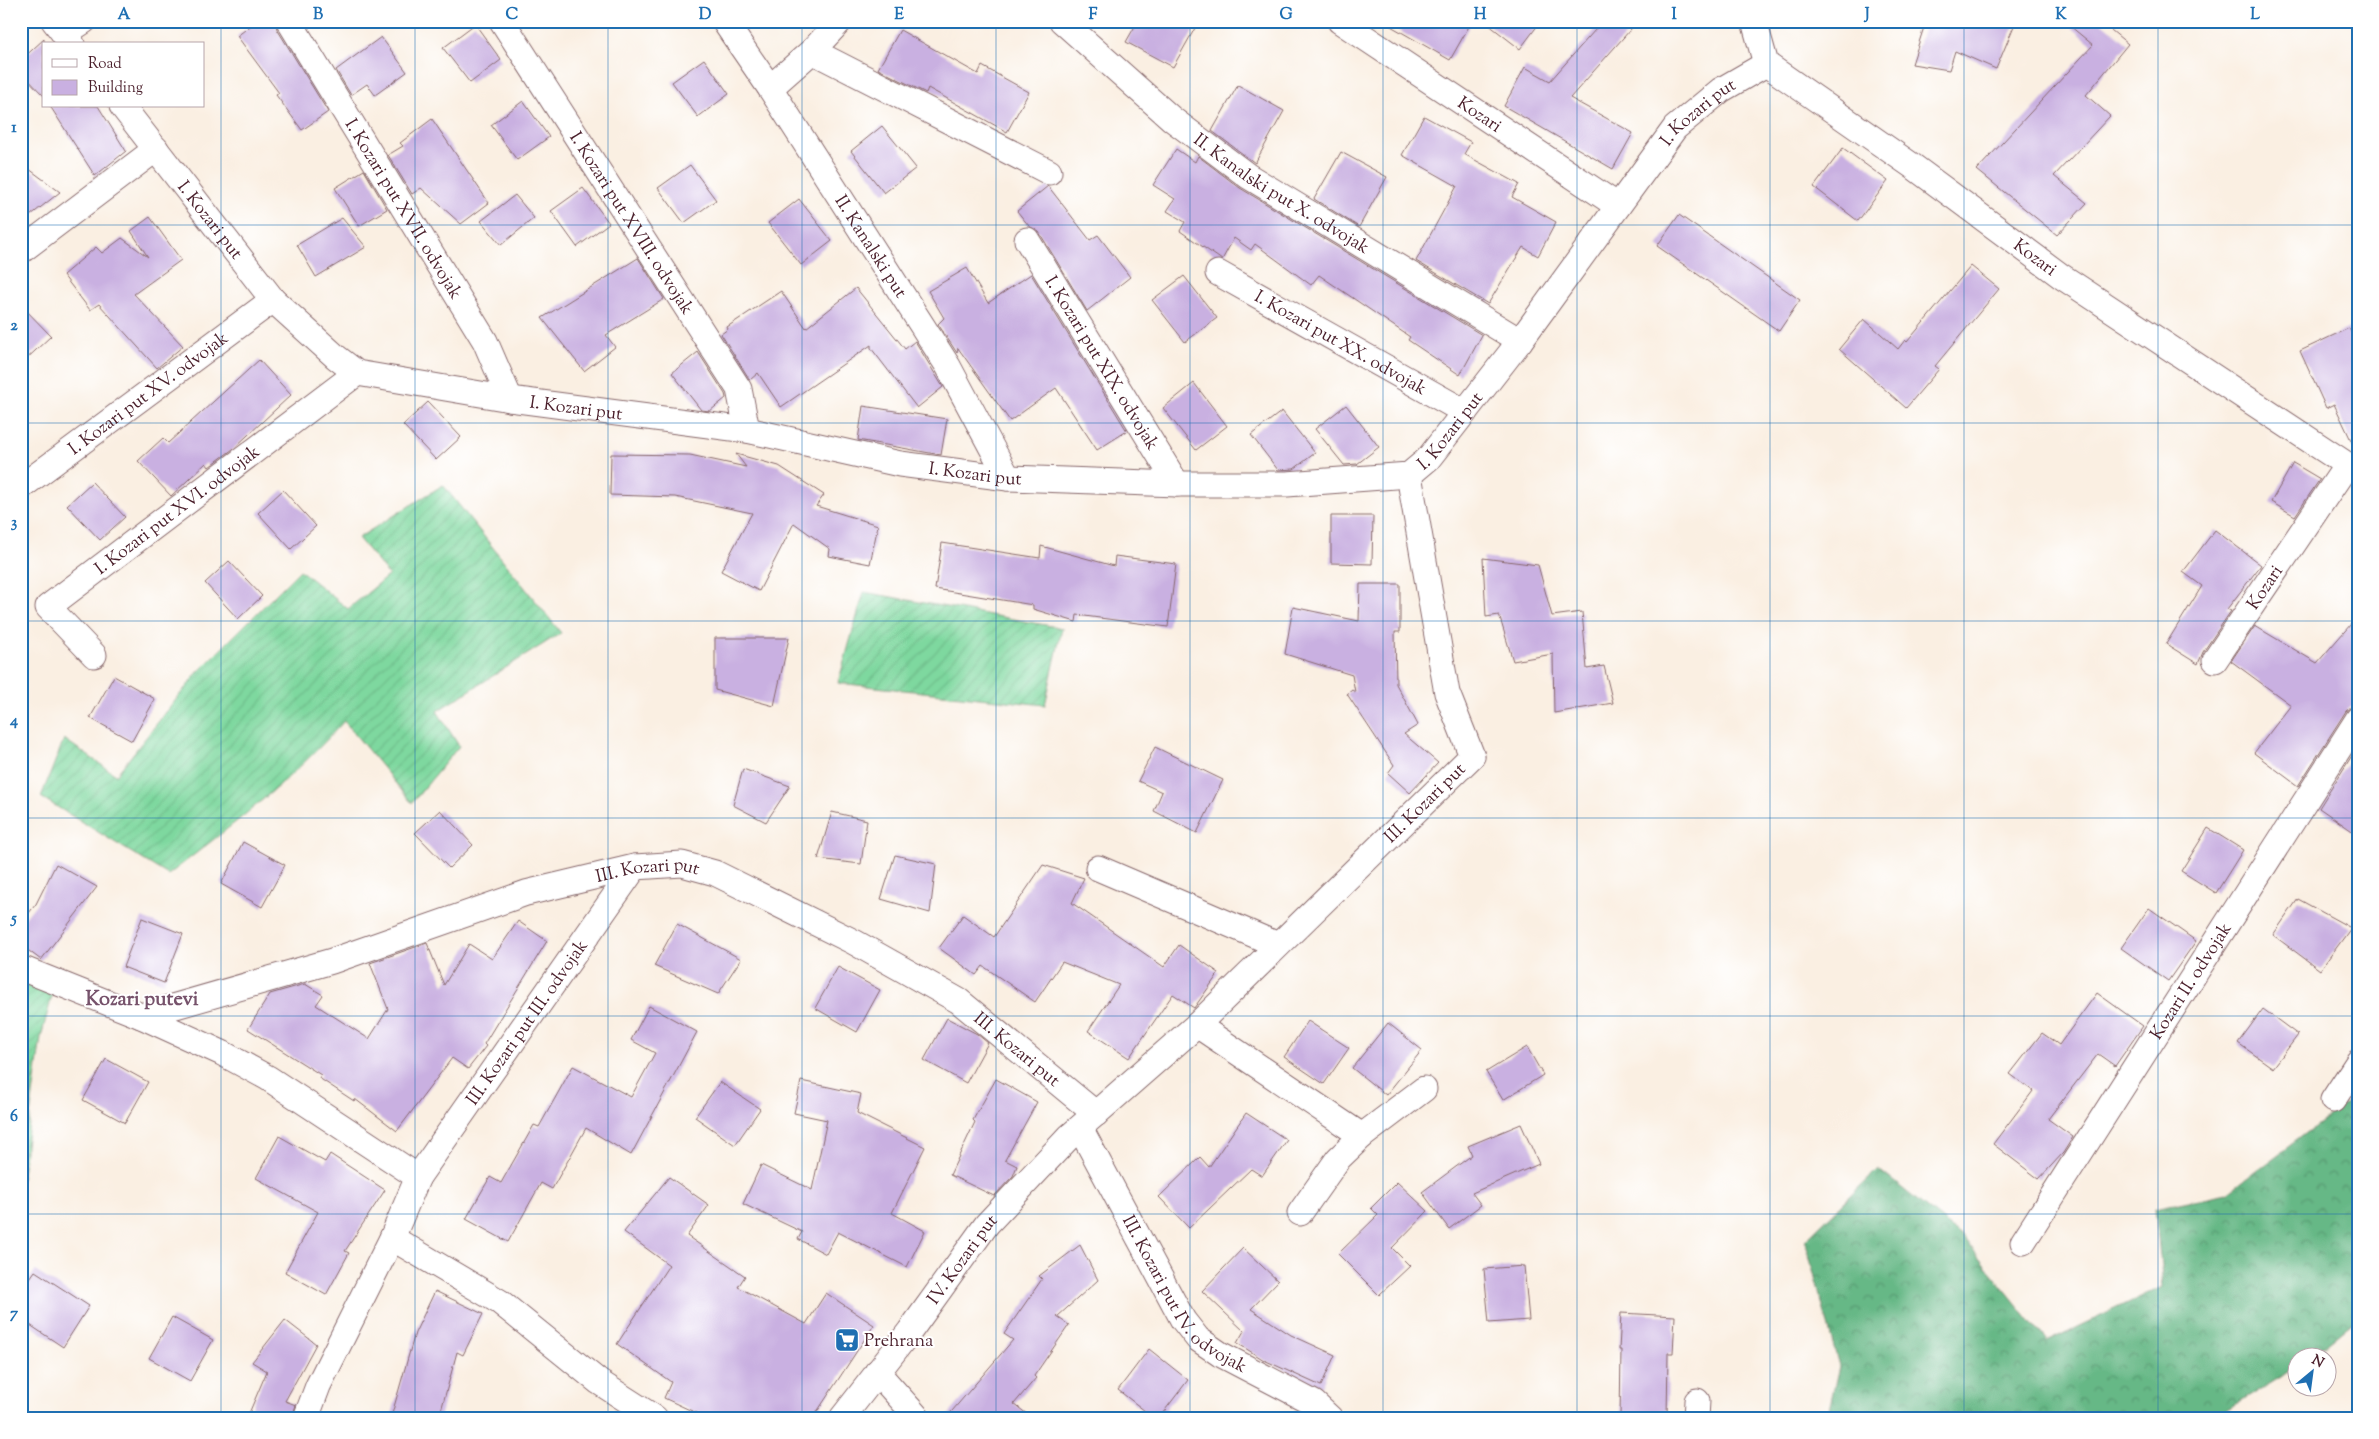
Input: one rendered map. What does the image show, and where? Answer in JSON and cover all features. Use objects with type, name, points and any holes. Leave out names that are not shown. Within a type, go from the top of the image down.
[{"type":"street","name":"I. Kozari put XVII. odvojak","points":[[289,21],[485,340],[510,399]]},
{"type":"street","name":"I. Kozari put XVIII. odvojak","points":[[502,21],[739,389],[748,430]]},
{"type":"street","name":"II. Kanalski put","points":[[724,21],[770,88],[948,366],[1008,478]]},
{"type":"street","points":[[770,88],[812,51],[840,21]]},
{"type":"street","name":"II. Kanalski put X. odvojak","points":[[1062,21],[1172,119],[1248,176],[1520,341]]},
{"type":"street","name":"Kozari","points":[[1340,21],[1618,206]]},
{"type":"street","points":[[1754,21],[1766,64]]},
{"type":"street","points":[[812,51],[1049,172]]},
{"type":"street","name":"I. Kozari put","points":[[124,108],[273,300],[336,357],[357,373],[510,399],[748,430],[900,464],[1008,478],[1177,484],[1287,484],[1409,475],[1428,459],[1520,341],[1675,128],[1721,90],[1766,64]]},
{"type":"street","name":"Kozari","points":[[1766,64],[1914,167],[2061,276],[2352,468],[2215,660]]},
{"type":"street","points":[[21,251],[156,149]]},
{"type":"street","name":"I. Kozari put XIX. odvojak","points":[[1027,240],[1177,484]]},
{"type":"street","name":"I. Kozari put XX. odvojak","points":[[1218,273],[1465,412]]},
{"type":"street","name":"I. Kozari put XV. odvojak","points":[[21,487],[273,300]]},
{"type":"street","name":"I. Kozari put XVI. odvojak","points":[[94,655],[48,607],[357,373]]},
{"type":"street","name":"III. Kozari put","points":[[141,1016],[332,962],[526,893],[635,867],[682,864],[715,873],[854,942],[959,1001],[1088,1121],[1197,1025],[1472,756],[1447,693],[1409,475]]},
{"type":"street","name":"Kozari II. odvojak","points":[[2023,1242],[2358,719]]},
{"type":"street","name":"III. Kozari put III. odvojak","points":[[306,1418],[318,1386],[392,1238],[418,1177],[635,867]]},
{"type":"street","points":[[1098,868],[1278,945]]},
{"type":"street","points":[[21,968],[141,1016],[222,1053],[268,1078],[418,1177]]},
{"type":"street","points":[[1197,1025],[1362,1136]]},
{"type":"street","points":[[2333,1100],[2358,1062]]},
{"type":"street","points":[[1300,1213],[1338,1160],[1362,1136],[1424,1089]]},
{"type":"street","name":"IV. Kozari put","points":[[842,1418],[910,1331],[987,1224],[1088,1121]]},
{"type":"street","name":"III. Kozari put IV. odvojak","points":[[1088,1121],[1183,1320],[1198,1340],[1220,1354],[1314,1403],[1330,1418]]},
{"type":"street","points":[[392,1238],[500,1302],[599,1382],[655,1418]]},
{"type":"street","points":[[877,1372],[918,1418]]},
{"type":"green space","points":[[443,485],[561,633],[437,711],[459,746],[412,803],[344,721],[303,764],[237,821],[168,875],[41,797],[64,739],[116,775],[198,672],[300,570],[348,609],[389,575],[358,538]]},
{"type":"green space","points":[[864,592],[1062,628],[1045,705],[838,683]]},
{"type":"green space","points":[[23,982],[53,992],[41,1037],[21,1182]]},
{"type":"green space","points":[[2358,1094],[2358,1318],[2324,1346],[2286,1346],[2286,1373],[2214,1418],[1827,1418],[1839,1366],[1805,1240],[1878,1169],[1962,1236],[2047,1342],[2163,1286],[2155,1208],[2227,1193]]},
{"type":"building","points":[[257,21],[275,21],[277,29],[328,112],[302,130],[276,95],[279,93],[237,36]]},
{"type":"building","points":[[1138,21],[1199,21],[1173,67],[1126,42]]},
{"type":"building","points":[[1382,21],[1472,21],[1450,60]]},
{"type":"building","points":[[1484,21],[1541,21],[1520,49]]},
{"type":"building","points":[[1603,21],[1638,21],[1570,98],[1633,133],[1613,169],[1504,106],[1525,67],[1550,81]]},
{"type":"building","points":[[1926,21],[2016,21],[1996,69],[1955,51],[1949,70],[1912,64]]},
{"type":"building","points":[[2064,21],[2100,21],[2128,44],[2086,95],[2110,116],[2054,176],[2087,203],[2057,235],[1977,170],[2093,45]]},
{"type":"building","points":[[475,24],[501,60],[470,83],[443,48]]},
{"type":"building","points":[[900,30],[978,74],[982,66],[1029,92],[1007,132],[928,88],[926,93],[878,69]]},
{"type":"building","points":[[381,37],[407,72],[375,95],[367,84],[351,95],[336,70]]},
{"type":"building","points":[[44,39],[44,42],[42,42],[42,94],[21,72],[21,60]]},
{"type":"building","points":[[704,59],[729,94],[698,117],[672,82]]},
{"type":"building","points":[[1238,85],[1284,111],[1255,163],[1212,131]]},
{"type":"building","points":[[523,101],[549,137],[517,160],[491,125]]},
{"type":"building","points":[[51,108],[99,108],[126,151],[95,176]]},
{"type":"building","points":[[1424,116],[1471,142],[1464,154],[1519,184],[1512,197],[1556,222],[1538,256],[1523,247],[1488,304],[1416,261],[1457,186],[1402,155]]},
{"type":"building","points":[[432,119],[489,203],[461,224],[421,188],[412,194],[388,155],[403,146],[400,143]]},
{"type":"building","points":[[882,126],[916,168],[884,193],[851,151]]},
{"type":"building","points":[[1843,148],[1888,181],[1858,221],[1814,187]]},
{"type":"building","points":[[1176,149],[1195,162],[1198,156],[1240,188],[1482,335],[1460,375],[1408,340],[1410,337],[1319,275],[1311,285],[1255,244],[1251,250],[1234,238],[1222,260],[1180,231],[1185,222],[1167,211],[1175,199],[1153,185]]},
{"type":"building","points":[[1341,152],[1387,177],[1359,227],[1314,199]]},
{"type":"building","points":[[21,163],[60,192],[21,223]]},
{"type":"building","points":[[690,165],[716,200],[684,223],[658,188]]},
{"type":"building","points":[[364,170],[387,209],[359,226],[335,188]]},
{"type":"building","points":[[1048,186],[1090,240],[1098,235],[1130,277],[1087,311],[1039,232],[1029,226],[1017,211]]},
{"type":"building","points":[[583,188],[609,223],[577,247],[551,211]]},
{"type":"building","points":[[515,195],[534,218],[501,245],[481,221]]},
{"type":"building","points":[[799,199],[832,241],[801,265],[768,223]]},
{"type":"building","points":[[1679,215],[1800,300],[1779,331],[1657,246]]},
{"type":"building","points":[[150,217],[181,260],[134,294],[183,346],[157,368],[99,304],[90,310],[63,275],[96,247],[102,253],[122,238],[148,257],[131,231]]},
{"type":"building","points":[[342,218],[366,247],[316,277],[297,245]]},
{"type":"building","points":[[638,258],[664,299],[606,335],[615,347],[584,371],[542,318]]},
{"type":"building","points":[[1971,266],[1999,289],[1935,366],[1939,369],[1906,408],[1839,349],[1864,319],[1898,349],[1905,340],[1907,342]]},
{"type":"building","points":[[967,268],[988,303],[1031,274],[1127,431],[1097,450],[1056,388],[1010,421],[958,348],[957,353],[938,324],[944,318],[928,291]]},
{"type":"building","points":[[1184,276],[1217,318],[1185,342],[1152,300]]},
{"type":"building","points":[[856,288],[905,349],[915,341],[943,387],[917,408],[871,348],[871,345],[781,407],[758,373],[750,380],[721,334],[728,329],[727,327],[781,291],[806,328]]},
{"type":"building","points":[[21,305],[51,336],[21,364]]},
{"type":"building","points":[[2349,328],[2358,346],[2358,455],[2334,404],[2326,408],[2300,351]]},
{"type":"building","points":[[698,352],[726,398],[710,411],[701,410],[672,373]]},
{"type":"building","points":[[259,360],[291,395],[233,449],[209,467],[206,463],[171,496],[138,461],[163,438],[168,443]]},
{"type":"building","points":[[1194,383],[1227,426],[1196,450],[1163,408]]},
{"type":"building","points":[[428,402],[461,437],[436,460],[403,425]]},
{"type":"building","points":[[1346,405],[1379,447],[1357,464],[1344,465],[1315,429]]},
{"type":"building","points":[[863,406],[947,419],[941,455],[858,440]]},
{"type":"building","points":[[1282,411],[1315,453],[1294,469],[1278,470],[1251,435]]},
{"type":"building","points":[[611,454],[690,455],[746,467],[736,454],[779,466],[824,495],[816,506],[878,525],[870,564],[829,556],[830,549],[794,523],[759,591],[721,571],[752,513],[675,497],[610,495]]},
{"type":"building","points":[[2293,463],[2320,479],[2295,516],[2271,502]]},
{"type":"building","points":[[92,482],[125,517],[100,540],[67,505]]},
{"type":"building","points":[[283,490],[316,526],[291,549],[258,513]]},
{"type":"building","points":[[1331,516],[1373,516],[1372,564],[1331,563]]},
{"type":"building","points":[[2215,530],[2261,565],[2227,609],[2231,611],[2203,652],[2198,664],[2166,644],[2202,586],[2183,572]]},
{"type":"building","points":[[942,543],[1040,558],[1041,546],[1114,566],[1115,556],[1176,564],[1168,627],[1077,615],[1076,622],[1033,609],[1033,605],[935,589]]},
{"type":"building","points":[[1483,558],[1538,565],[1552,616],[1582,612],[1587,669],[1604,666],[1613,703],[1554,713],[1553,654],[1513,661],[1499,615],[1486,617]]},
{"type":"building","points":[[229,561],[262,596],[238,619],[205,583]]},
{"type":"building","points":[[1360,584],[1400,584],[1400,632],[1395,632],[1396,684],[1418,725],[1404,734],[1438,763],[1410,793],[1388,773],[1394,765],[1347,694],[1352,690],[1355,692],[1352,675],[1285,654],[1293,607],[1359,621]]},
{"type":"building","points":[[2358,616],[2358,705],[2346,711],[2298,786],[2254,753],[2291,705],[2231,661],[2255,626],[2317,663]]},
{"type":"building","points":[[715,638],[789,638],[774,706],[715,690]]},
{"type":"building","points":[[114,676],[155,699],[132,741],[90,718]]},
{"type":"building","points":[[2358,746],[2358,835],[2319,808]]},
{"type":"building","points":[[1155,747],[1223,780],[1197,833],[1154,811],[1162,792],[1138,781]]},
{"type":"building","points":[[743,769],[790,786],[766,822],[733,805]]},
{"type":"building","points":[[440,810],[473,845],[449,868],[415,833]]},
{"type":"building","points":[[832,812],[867,820],[861,864],[818,859]]},
{"type":"building","points":[[2208,828],[2243,850],[2216,893],[2181,871]]},
{"type":"building","points":[[243,842],[285,865],[262,907],[221,884]]},
{"type":"building","points":[[895,855],[936,864],[930,913],[881,899]]},
{"type":"building","points":[[56,864],[97,887],[41,960],[21,945],[21,923],[36,904]]},
{"type":"building","points":[[1043,865],[1084,878],[1072,903],[1164,967],[1179,945],[1219,973],[1194,1008],[1173,994],[1129,1058],[1088,1031],[1119,985],[1062,962],[1035,1002],[983,966],[976,975],[939,948],[963,915],[994,937]]},
{"type":"building","points":[[2298,899],[2351,928],[2320,970],[2273,935]]},
{"type":"building","points":[[2149,908],[2196,941],[2168,981],[2121,948]]},
{"type":"building","points":[[142,918],[183,934],[164,983],[123,967]]},
{"type":"building","points":[[518,921],[547,941],[484,1044],[486,1046],[468,1069],[452,1058],[397,1131],[355,1099],[354,1101],[319,1078],[321,1075],[248,1029],[270,994],[305,984],[323,995],[316,1005],[369,1039],[388,1009],[370,963],[427,943],[444,985],[469,944],[492,959]]},
{"type":"building","points":[[677,924],[741,959],[718,994],[654,966]]},
{"type":"building","points":[[838,967],[880,990],[857,1032],[815,1008]]},
{"type":"building","points":[[2097,993],[2143,1026],[2115,1066],[2098,1054],[2048,1119],[2073,1137],[2063,1153],[2039,1179],[1993,1144],[2033,1091],[2010,1074],[2042,1033],[2059,1045]]},
{"type":"building","points":[[649,1006],[697,1032],[631,1155],[586,1128],[552,1189],[541,1183],[508,1242],[466,1219],[490,1177],[501,1183],[534,1125],[539,1127],[573,1066],[631,1097],[655,1053],[631,1040]]},
{"type":"building","points":[[2263,1009],[2298,1035],[2273,1068],[2238,1043]]},
{"type":"building","points":[[947,1018],[977,1034],[988,1043],[966,1083],[924,1060]]},
{"type":"building","points":[[1308,1021],[1349,1048],[1324,1084],[1284,1057]]},
{"type":"building","points":[[1388,1023],[1422,1050],[1386,1095],[1352,1068]]},
{"type":"building","points":[[1527,1047],[1543,1075],[1503,1100],[1486,1072]]},
{"type":"building","points":[[106,1059],[148,1082],[125,1123],[83,1100]]},
{"type":"building","points":[[996,1079],[1037,1102],[1005,1160],[1017,1166],[1013,1176],[994,1196],[950,1175],[975,1122],[973,1120]]},
{"type":"building","points":[[801,1081],[861,1094],[857,1113],[925,1147],[892,1213],[925,1231],[907,1267],[838,1232],[826,1254],[798,1239],[802,1232],[743,1204],[761,1165],[812,1190],[827,1120],[794,1113]]},
{"type":"building","points":[[720,1082],[760,1109],[735,1145],[695,1117]]},
{"type":"building","points":[[1246,1113],[1287,1140],[1262,1176],[1251,1169],[1189,1228],[1159,1197],[1200,1157],[1209,1167]]},
{"type":"building","points":[[1521,1124],[1539,1164],[1472,1193],[1481,1205],[1449,1229],[1422,1192],[1472,1155],[1468,1146]]},
{"type":"building","points":[[279,1136],[325,1162],[330,1154],[385,1190],[345,1251],[349,1253],[326,1295],[285,1272],[318,1212],[256,1178]]},
{"type":"building","points":[[669,1177],[709,1205],[687,1236],[745,1276],[738,1287],[806,1324],[826,1293],[874,1325],[813,1418],[707,1418],[664,1398],[671,1382],[617,1344],[669,1265],[624,1232]]},
{"type":"building","points":[[1397,1182],[1428,1211],[1392,1248],[1410,1266],[1379,1295],[1338,1254],[1378,1215],[1371,1208]]},
{"type":"building","points":[[1080,1245],[1098,1280],[1057,1317],[1069,1325],[1034,1376],[1036,1378],[1014,1404],[1032,1418],[946,1418],[1013,1340],[1004,1334],[1042,1279],[1039,1276]]},
{"type":"building","points":[[1243,1248],[1278,1281],[1251,1309],[1291,1335],[1335,1355],[1321,1386],[1264,1360],[1237,1343],[1244,1331],[1202,1291]]},
{"type":"building","points":[[1524,1266],[1529,1320],[1489,1323],[1484,1269]]},
{"type":"building","points":[[35,1271],[89,1306],[63,1347],[21,1319],[21,1291]]},
{"type":"building","points":[[435,1291],[483,1314],[463,1355],[457,1352],[439,1418],[405,1418],[392,1414],[415,1333]]},
{"type":"building","points":[[1621,1313],[1675,1316],[1673,1353],[1668,1353],[1667,1418],[1620,1418],[1621,1350],[1619,1350]]},
{"type":"building","points":[[172,1317],[213,1340],[190,1381],[149,1358]]},
{"type":"building","points":[[285,1320],[316,1344],[285,1401],[296,1405],[292,1418],[247,1418],[267,1371],[252,1362]]},
{"type":"building","points":[[1149,1349],[1188,1380],[1159,1418],[1154,1418],[1118,1390]]},
{"type":"place","name":"Prehrana","points":[[847,1340]]},
{"type":"district","name":"Kozari putevi","points":[[142,998]]}]
